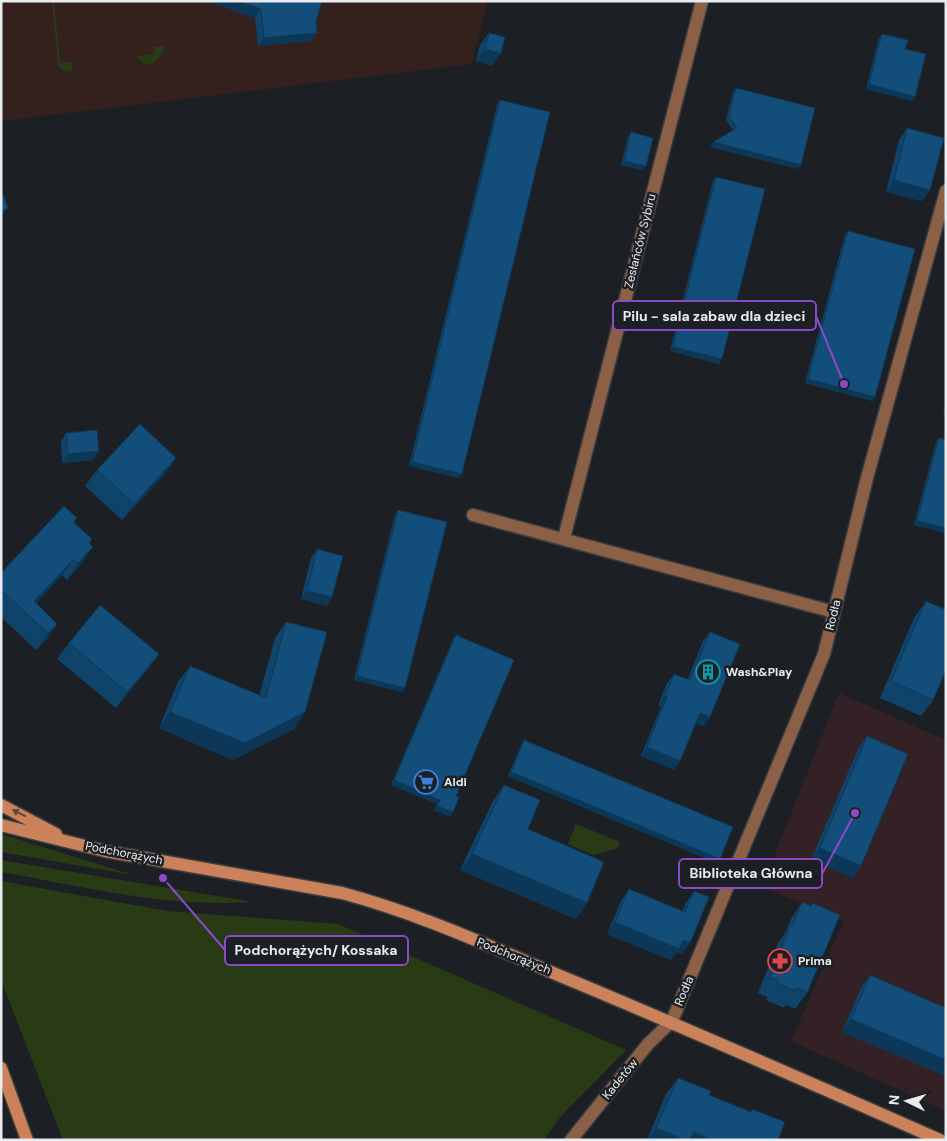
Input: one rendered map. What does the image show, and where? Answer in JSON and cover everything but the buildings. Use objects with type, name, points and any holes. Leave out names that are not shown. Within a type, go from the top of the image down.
[{"type":"street","name":"Zesłańców Sybiru","points":[[564,538],[702,1]]},
{"type":"street","name":"Rodła","points":[[672,1022],[824,654],[867,478],[946,191]]},
{"type":"street","points":[[473,515],[834,612]]},
{"type":"street","name":"Podchorążych","points":[[1,805],[67,840]]},
{"type":"street","name":"Podchorążych","points":[[1,825],[105,850],[324,889],[378,903],[446,928],[672,1022],[940,1140]]},
{"type":"street","name":"Kadetów","points":[[571,1140],[648,1044],[672,1022]]},
{"type":"street","points":[[1,1068],[27,1140]]},
{"type":"shaded area","points":[[1,1],[488,1],[472,64],[1,121]]},
{"type":"shaded area","points":[[839,693],[946,740],[946,1111],[791,1041],[844,921],[762,887]]},
{"type":"green space","points":[[52,1],[54,1],[60,63],[74,62],[71,71],[65,72],[58,65]]},
{"type":"green space","points":[[165,46],[163,53],[154,63],[144,63],[137,56],[154,54],[154,47]]},
{"type":"green space","points":[[576,824],[620,842],[618,848],[593,855],[568,844]]},
{"type":"green space","points":[[1,834],[133,875],[1,852]]},
{"type":"green space","points":[[1,860],[253,902],[189,902],[95,890],[1,872]]},
{"type":"green space","points":[[1,881],[167,911],[338,924],[626,1050],[561,1116],[544,1140],[63,1140],[1,980]]},
{"type":"place","name":"Pilu - sala zabaw dla dzieci","points":[[844,384]]},
{"type":"place","name":"Wash&Play","points":[[708,672]]},
{"type":"place","name":"Aldi","points":[[426,782]]},
{"type":"place","name":"Biblioteka Główna","points":[[855,813]]},
{"type":"place","name":"Podchorążych/ Kossaka","points":[[163,878]]},
{"type":"place","name":"Prima","points":[[780,961]]}]
